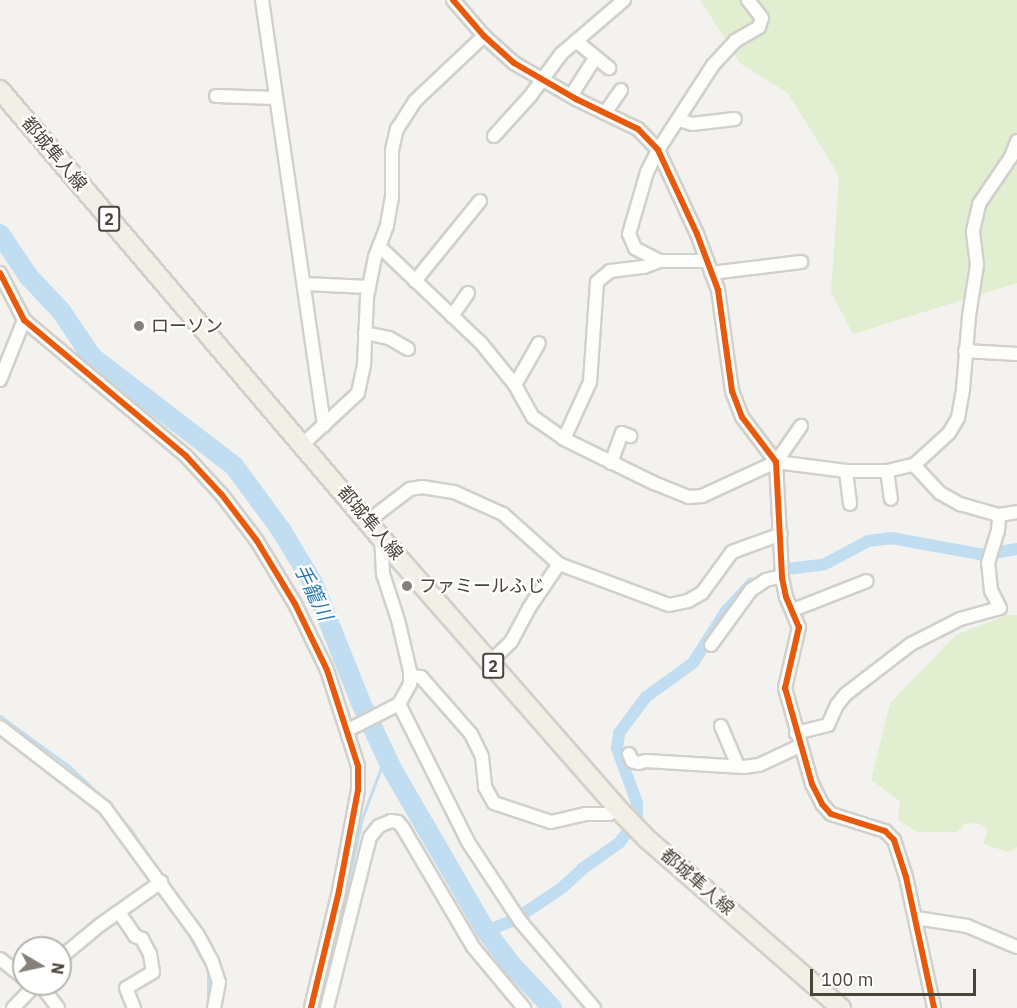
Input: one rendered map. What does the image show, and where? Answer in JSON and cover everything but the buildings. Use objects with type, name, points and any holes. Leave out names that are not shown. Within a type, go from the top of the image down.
[{"type":"main road","name":"都城隼人線","points":[[0,90],[381,538],[618,809],[639,831],[841,1008]]},
{"type":"street","points":[[262,0],[324,426]]},
{"type":"street","points":[[453,0],[484,36],[514,63],[542,81],[638,129],[658,150],[718,290],[732,392],[742,417],[776,462],[782,576],[786,597],[793,610],[799,631],[785,688],[812,784],[826,810],[843,819],[885,831],[892,836],[902,861],[916,918],[934,1008]]},
{"type":"street","points":[[494,136],[542,81],[561,54],[624,0]]},
{"type":"street","points":[[748,0],[762,18],[759,27],[735,41],[713,65],[658,150],[646,172],[629,234],[635,248],[660,261],[709,267],[801,261]]},
{"type":"street","points":[[303,444],[358,393],[364,364],[369,287],[379,246],[387,225],[392,198],[392,150],[396,129],[415,102],[484,36]]},
{"type":"street","points":[[576,41],[609,68]]},
{"type":"street","points":[[571,96],[595,58]]},
{"type":"street","points":[[605,113],[621,90]]},
{"type":"street","points":[[216,96],[276,98]]},
{"type":"street","points":[[679,120],[692,124],[735,119]]},
{"type":"street","points":[[379,246],[481,343],[515,385],[531,415],[564,439],[654,483],[696,497],[776,462],[846,471],[887,471],[914,465],[949,433],[958,418],[977,265],[973,231],[979,204],[1011,157],[1017,141]]},
{"type":"street","points":[[415,281],[480,201]]},
{"type":"street","points":[[564,439],[590,382],[597,282],[610,271],[644,267],[660,261]]},
{"type":"street","points":[[0,273],[24,320],[186,456],[222,495],[257,541],[295,604],[327,670],[358,766],[355,814],[311,1008]]},
{"type":"street","points":[[305,284],[369,287]]},
{"type":"street","points":[[452,316],[468,293]]},
{"type":"street","points":[[0,380],[24,320]]},
{"type":"street","points":[[366,333],[389,338],[408,349]]},
{"type":"street","points":[[515,385],[539,343]]},
{"type":"street","points":[[965,351],[1017,354]]},
{"type":"street","points":[[776,462],[801,426]]},
{"type":"street","points":[[610,463],[622,433],[630,436]]},
{"type":"street","points":[[914,465],[945,497],[975,509],[999,515],[1017,512]]},
{"type":"street","points":[[846,471],[850,504]]},
{"type":"street","points":[[887,471],[891,499]]},
{"type":"street","points":[[368,521],[407,490],[422,487],[443,490],[465,496],[500,512],[559,564],[652,600],[676,604],[702,593],[732,552],[781,534]]},
{"type":"street","points":[[796,733],[828,725],[837,705],[846,694],[911,644],[960,620],[1000,608],[992,590],[988,563],[998,531],[999,515]]},
{"type":"street","points":[[348,730],[399,704],[410,676],[398,620],[384,581],[381,538]]},
{"type":"street","points":[[490,662],[511,642],[529,608],[559,564]]},
{"type":"street","points":[[711,645],[751,590],[766,580],[782,576]]},
{"type":"street","points":[[793,610],[867,581]]},
{"type":"street","points":[[410,676],[421,677],[471,734],[482,757],[485,787],[494,803],[551,822],[585,814],[609,814],[618,809]]},
{"type":"street","points":[[399,704],[468,842],[520,921],[594,1008]]},
{"type":"street","points":[[721,726],[738,766]]},
{"type":"street","points":[[0,727],[105,808],[162,882],[212,961],[219,982],[214,1008]]},
{"type":"street","points":[[628,754],[632,761],[639,763],[646,761],[738,766],[759,765],[800,746]]},
{"type":"street","points":[[327,1008],[370,837],[379,825],[391,821],[398,822],[404,828],[473,947],[524,1008]]},
{"type":"street","points":[[72,949],[162,882]]},
{"type":"street","points":[[119,912],[135,936],[142,939],[150,954],[153,972],[126,988],[134,1008]]},
{"type":"street","points":[[916,918],[967,926],[1017,947]]},
{"type":"street","points":[[13,1008],[23,996]]},
{"type":"street","points":[[46,996],[58,1008]]},
{"type":"green space","points":[[700,0],[1017,0],[1017,283],[853,334],[831,292],[839,176],[788,93],[741,64]]},
{"type":"green space","points":[[1007,615],[1017,615],[1017,847],[1008,852],[983,844],[988,829],[981,824],[966,823],[957,832],[917,832],[898,820],[900,801],[871,780],[890,703],[956,635]]},
{"type":"waterway","name":"手籠川","points":[[0,234],[29,277],[61,311],[92,357],[234,466],[281,530],[313,583],[361,703],[392,769],[486,931],[511,964],[552,1008]]},
{"type":"waterway","points":[[787,569],[825,564],[868,541],[891,538],[985,555]]},
{"type":"waterway","points":[[994,553],[1017,549]]},
{"type":"waterway","points":[[523,914],[563,887],[582,869],[619,843],[628,831],[637,816],[637,803],[617,748],[619,733],[646,697],[693,663],[726,611],[752,583]]},
{"type":"waterway","points":[[0,716],[70,767],[107,802]]},
{"type":"waterway","points":[[320,1008],[362,818],[385,757]]},
{"type":"waterway","points":[[113,809],[131,830],[164,879]]},
{"type":"waterway","points":[[181,921],[208,970],[208,1008]]},
{"type":"waterway","points":[[486,931],[512,921]]},
{"type":"cycle path","points":[[453,0],[484,36],[514,63],[576,99],[638,129],[658,150],[697,234],[718,290],[732,391],[742,417],[776,462],[782,578],[786,597],[799,627],[785,688],[812,784],[822,804],[831,814],[885,831],[894,840],[906,877],[934,1008]]},
{"type":"cycle path","points":[[0,273],[24,320],[186,456],[222,495],[257,541],[295,604],[327,670],[358,766],[358,790],[339,891],[311,1008]]},
{"type":"place","name":"ローソン","points":[[139,326]]},
{"type":"place","name":"ファミールふじ","points":[[407,586]]}]
